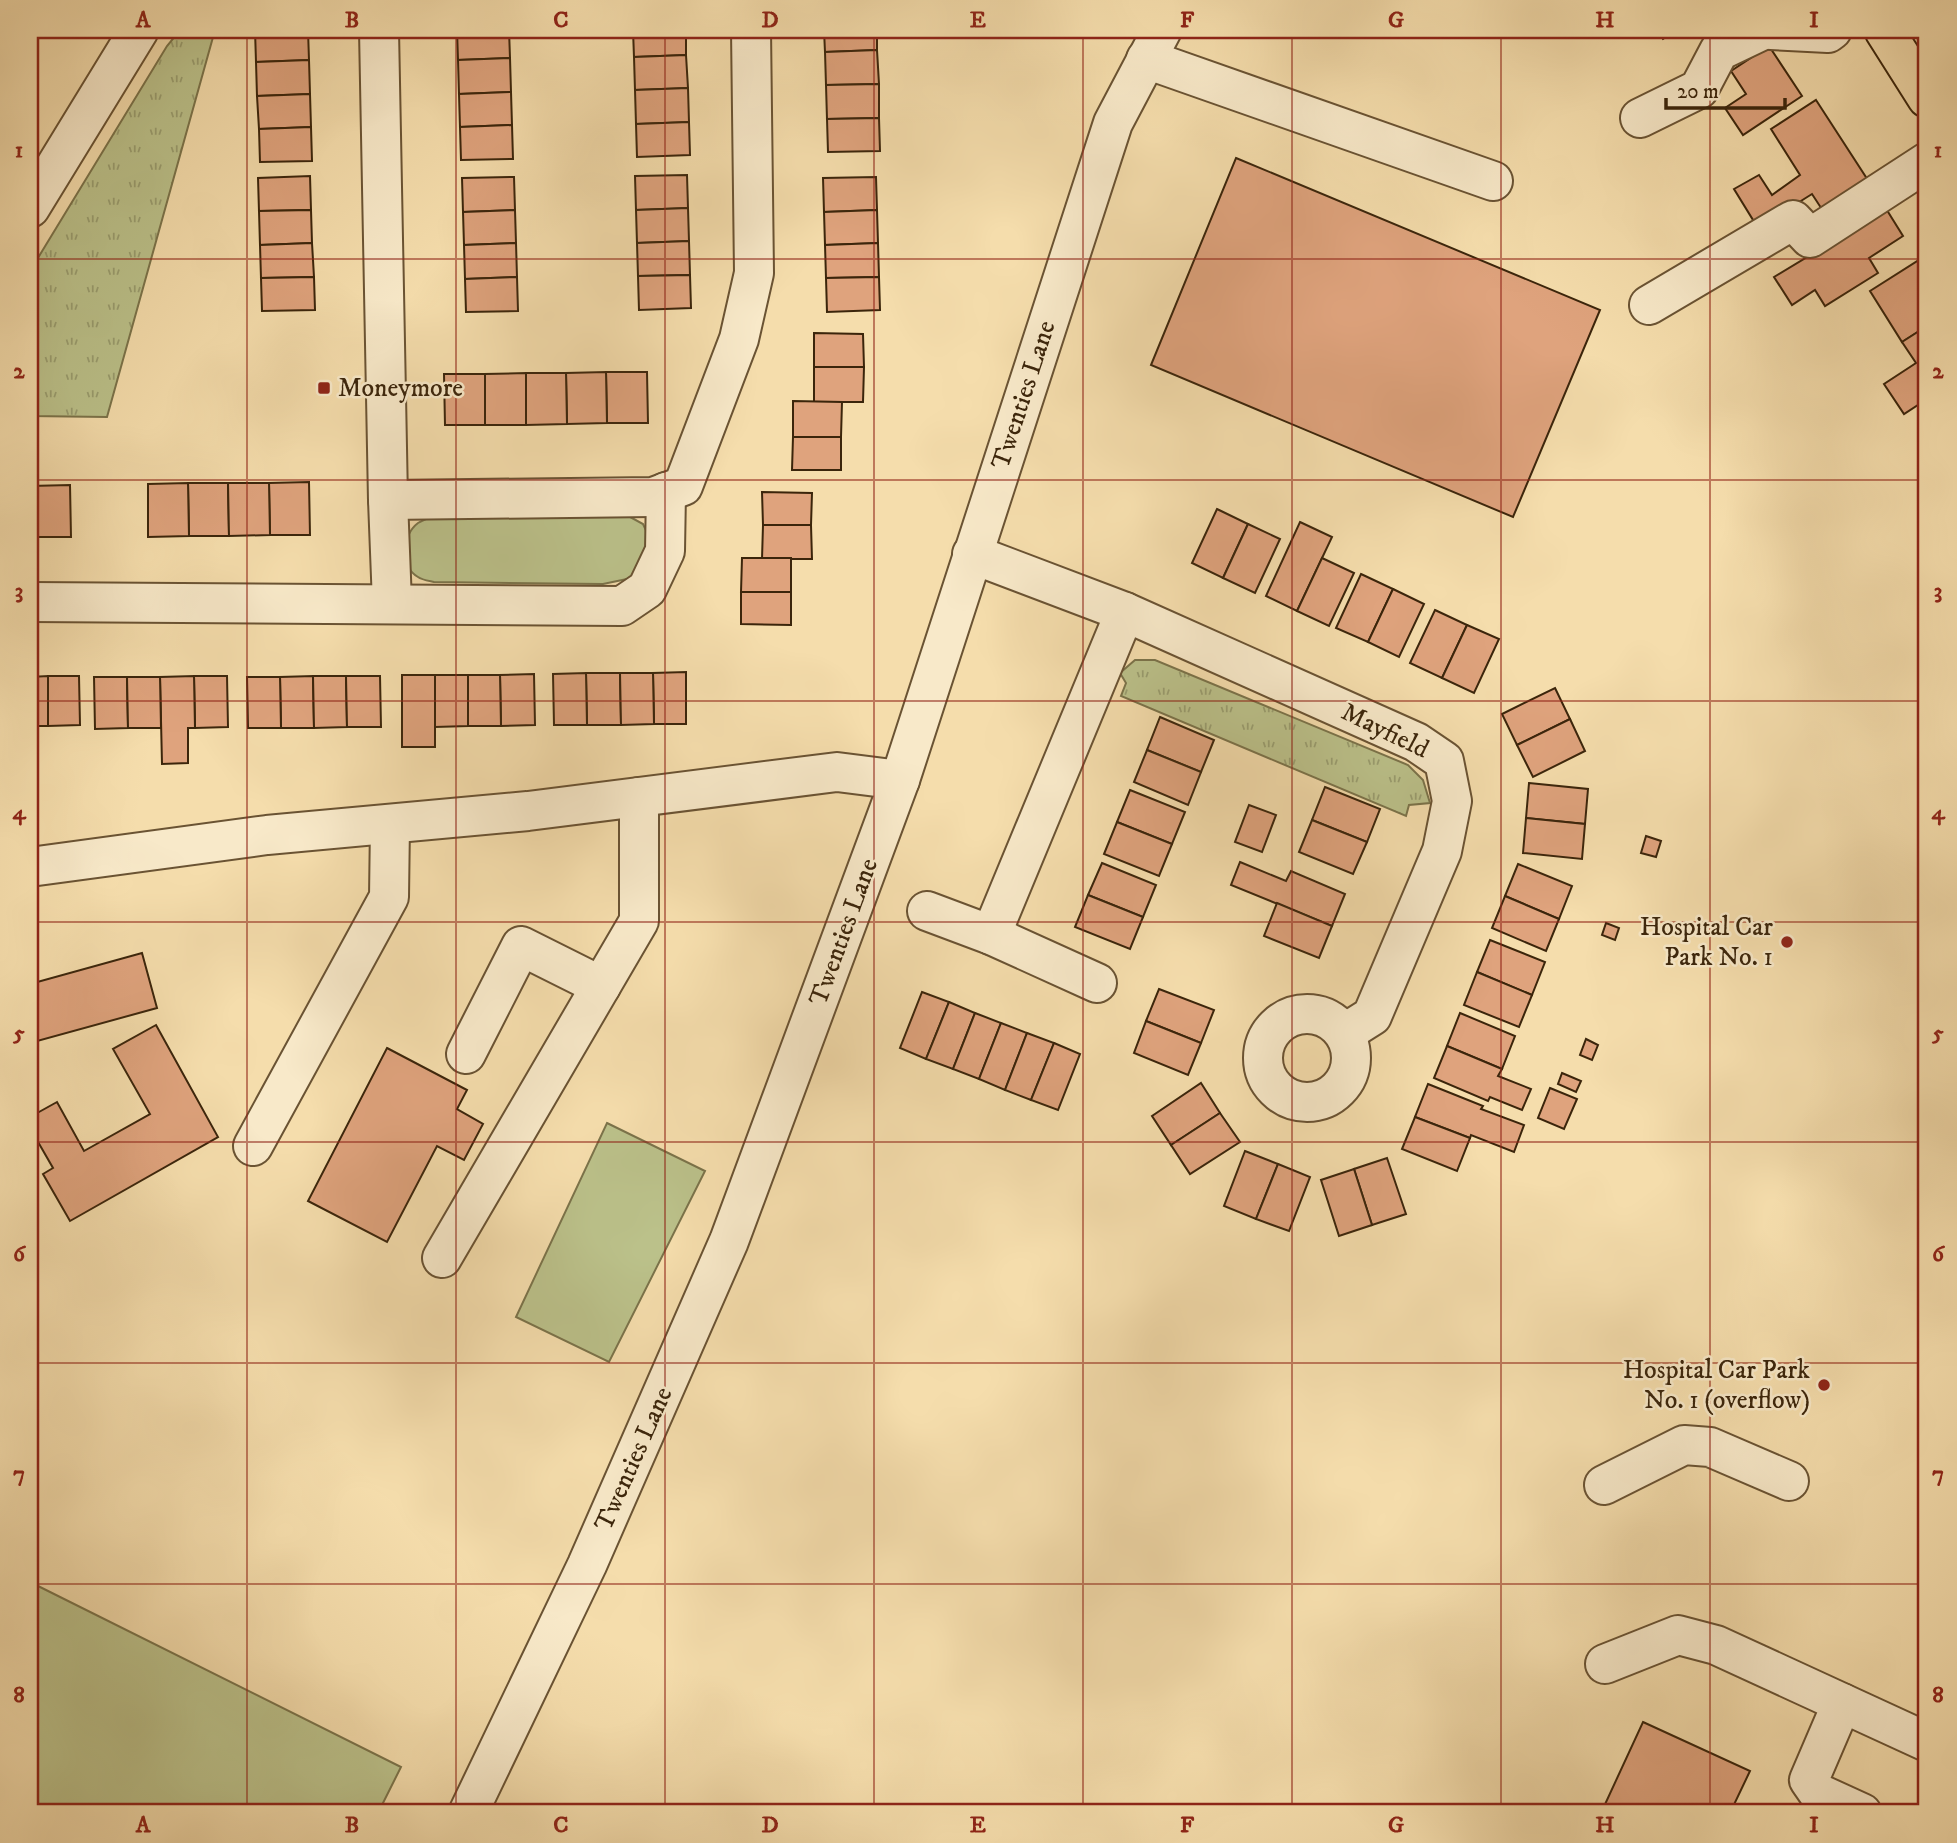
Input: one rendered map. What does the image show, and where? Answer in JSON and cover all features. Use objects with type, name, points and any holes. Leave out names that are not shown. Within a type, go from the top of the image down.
[{"type":"main road","points":[[1884,30],[1927,98]]},
{"type":"street","points":[[30,208],[139,30]]},
{"type":"street","points":[[379,30],[392,603]]},
{"type":"street","points":[[388,500],[653,497],[683,486],[739,339],[754,273],[751,30]]},
{"type":"street","points":[[1640,118],[1699,89],[1719,51],[1763,30]]},
{"type":"street","points":[[1771,30],[1828,33],[1832,30]]},
{"type":"street","points":[[1154,44],[1493,181]]},
{"type":"street","name":"Twenties Lane","points":[[468,1813],[587,1565],[729,1241],[900,780],[1113,123],[1154,44]]},
{"type":"street","points":[[1649,305],[1793,220],[1810,238],[1927,162]]},
{"type":"street","points":[[30,603],[622,606],[648,589],[665,551],[666,492]]},
{"type":"street","name":"Mayfield","points":[[972,554],[1125,612],[1416,742],[1444,761],[1452,801],[1442,851],[1372,1016],[1345,1033]]},
{"type":"street","points":[[991,935],[1125,612]]},
{"type":"street","points":[[30,867],[267,835],[528,811],[837,772],[900,780]]},
{"type":"street","points":[[442,1258],[639,920],[639,797]]},
{"type":"street","points":[[253,1146],[389,897],[390,824]]},
{"type":"street","points":[[927,911],[991,935],[1097,983]]},
{"type":"street","points":[[466,1054],[521,946],[601,986]]},
{"type":"street","points":[[1604,1485],[1684,1445],[1710,1447],[1789,1481]]},
{"type":"street","points":[[1605,1664],[1678,1636],[1716,1645],[1927,1742]]},
{"type":"street","points":[[1842,1703],[1809,1780],[1818,1793],[1862,1813]]},
{"type":"green space","points":[[180,30],[215,30],[107,417],[30,416],[30,271],[167,46]]},
{"type":"green space","points":[[621,512],[643,524],[650,539],[643,569],[627,579],[603,584],[434,582],[420,578],[412,572],[405,558],[406,542],[413,528],[434,515]]},
{"type":"green space","points":[[1135,660],[1155,660],[1408,765],[1423,780],[1430,803],[1409,805],[1406,816],[1121,696],[1126,683],[1120,673]]},
{"type":"green space","points":[[607,1123],[705,1171],[609,1362],[516,1317]]},
{"type":"green space","points":[[30,1582],[401,1767],[378,1813],[30,1813]]},
{"type":"building","points":[[255,30],[308,30],[309,60],[256,62]]},
{"type":"building","points":[[457,30],[509,30],[510,58],[458,60]]},
{"type":"building","points":[[633,30],[686,30],[686,55],[634,57]]},
{"type":"building","points":[[824,30],[877,30],[877,50],[825,52]]},
{"type":"building","points":[[1657,30],[1677,30],[1663,39]]},
{"type":"building","points":[[1769,46],[1802,96],[1743,135],[1725,108],[1746,94],[1731,71]]},
{"type":"building","points":[[877,50],[879,84],[826,85],[825,52]]},
{"type":"building","points":[[686,55],[688,88],[635,90],[634,57]]},
{"type":"building","points":[[510,58],[511,92],[459,94],[458,60]]},
{"type":"building","points":[[309,60],[310,94],[257,96],[256,62]]},
{"type":"building","points":[[879,84],[879,118],[827,119],[826,85]]},
{"type":"building","points":[[688,88],[689,122],[636,124],[635,90]]},
{"type":"building","points":[[511,92],[512,125],[460,127],[459,94]]},
{"type":"building","points":[[310,94],[311,127],[259,129],[257,96]]},
{"type":"building","points":[[1816,100],[1873,188],[1827,217],[1812,194],[1758,228],[1734,189],[1759,175],[1772,195],[1800,175],[1771,129]]},
{"type":"building","points":[[879,118],[880,151],[828,152],[827,119]]},
{"type":"building","points":[[689,122],[690,155],[637,157],[636,124]]},
{"type":"building","points":[[512,125],[513,159],[461,160],[460,127]]},
{"type":"building","points":[[311,127],[312,161],[260,162],[259,129]]},
{"type":"building","points":[[1236,158],[1600,310],[1513,517],[1151,365]]},
{"type":"building","points":[[687,175],[688,208],[636,210],[635,176]]},
{"type":"building","points":[[310,176],[311,210],[259,211],[258,178]]},
{"type":"building","points":[[514,177],[515,210],[463,212],[462,178]]},
{"type":"building","points":[[876,177],[877,210],[824,212],[823,178]]},
{"type":"building","points":[[1880,199],[1903,236],[1869,258],[1878,273],[1825,306],[1815,290],[1792,305],[1774,277],[1832,242]]},
{"type":"building","points":[[688,208],[689,241],[637,243],[636,210]]},
{"type":"building","points":[[311,210],[312,243],[260,245],[259,211]]},
{"type":"building","points":[[515,210],[516,243],[464,245],[463,212]]},
{"type":"building","points":[[877,210],[878,243],[825,245],[824,212]]},
{"type":"building","points":[[689,241],[690,275],[638,276],[637,243]]},
{"type":"building","points":[[312,243],[314,277],[261,278],[260,245]]},
{"type":"building","points":[[516,243],[517,277],[465,279],[464,245]]},
{"type":"building","points":[[878,243],[879,277],[826,278],[825,245]]},
{"type":"building","points":[[1919,260],[1927,273],[1927,326],[1902,342],[1870,291]]},
{"type":"building","points":[[690,275],[691,308],[639,310],[638,276]]},
{"type":"building","points":[[314,277],[315,310],[262,311],[261,278]]},
{"type":"building","points":[[517,277],[518,311],[466,312],[465,279]]},
{"type":"building","points":[[879,277],[880,310],[827,312],[826,278]]},
{"type":"building","points":[[1927,326],[1927,399],[1904,414],[1884,384],[1916,363],[1902,342]]},
{"type":"building","points":[[814,333],[863,334],[864,367],[814,367]]},
{"type":"building","points":[[814,367],[864,367],[863,402],[814,402]]},
{"type":"building","points":[[606,372],[647,372],[648,423],[607,423]]},
{"type":"building","points":[[606,372],[607,423],[567,424],[566,373]]},
{"type":"building","points":[[526,373],[566,373],[567,424],[526,425]]},
{"type":"building","points":[[526,373],[526,425],[485,425],[485,374]]},
{"type":"building","points":[[444,374],[485,374],[485,425],[445,425]]},
{"type":"building","points":[[793,401],[842,402],[841,437],[793,437]]},
{"type":"building","points":[[793,437],[841,437],[841,470],[792,470]]},
{"type":"building","points":[[309,482],[310,535],[270,535],[269,483]]},
{"type":"building","points":[[188,483],[228,483],[229,536],[189,536]]},
{"type":"building","points":[[188,483],[189,536],[148,537],[148,484]]},
{"type":"building","points":[[228,483],[269,483],[270,535],[229,536]]},
{"type":"building","points":[[70,485],[71,537],[30,537],[30,486]]},
{"type":"building","points":[[762,492],[812,493],[811,525],[763,525]]},
{"type":"building","points":[[1217,509],[1248,524],[1223,578],[1192,563]]},
{"type":"building","points":[[1300,522],[1332,537],[1297,611],[1266,596]]},
{"type":"building","points":[[1248,524],[1280,539],[1255,593],[1223,578]]},
{"type":"building","points":[[763,525],[811,525],[812,559],[762,559]]},
{"type":"building","points":[[742,558],[791,558],[791,592],[741,592]]},
{"type":"building","points":[[1322,558],[1354,573],[1329,626],[1297,611]]},
{"type":"building","points":[[1361,574],[1393,589],[1368,642],[1336,628]]},
{"type":"building","points":[[1393,589],[1424,604],[1399,657],[1368,642]]},
{"type":"building","points":[[741,592],[791,592],[791,625],[741,624]]},
{"type":"building","points":[[1435,610],[1467,625],[1442,678],[1410,663]]},
{"type":"building","points":[[1467,625],[1499,639],[1474,693],[1442,678]]},
{"type":"building","points":[[686,672],[686,724],[654,724],[653,673]]},
{"type":"building","points":[[586,673],[620,673],[621,725],[587,725]]},
{"type":"building","points":[[586,673],[587,725],[554,725],[553,674]]},
{"type":"building","points":[[620,673],[653,673],[654,724],[621,725]]},
{"type":"building","points":[[534,674],[535,725],[501,726],[500,675]]},
{"type":"building","points":[[402,675],[435,675],[435,747],[402,747]]},
{"type":"building","points":[[435,675],[468,675],[468,726],[435,727]]},
{"type":"building","points":[[468,675],[500,675],[501,726],[468,726]]},
{"type":"building","points":[[48,676],[79,676],[80,725],[48,726]]},
{"type":"building","points":[[48,676],[48,726],[30,726],[30,677]]},
{"type":"building","points":[[194,676],[227,676],[228,727],[195,728]]},
{"type":"building","points":[[194,676],[195,728],[188,728],[188,763],[162,764],[160,677]]},
{"type":"building","points":[[313,676],[314,728],[281,728],[280,677]]},
{"type":"building","points":[[313,676],[346,676],[347,727],[314,728]]},
{"type":"building","points":[[346,676],[380,676],[381,727],[347,727]]},
{"type":"building","points":[[94,677],[127,677],[128,728],[95,729]]},
{"type":"building","points":[[127,677],[160,677],[161,728],[128,728]]},
{"type":"building","points":[[247,677],[280,677],[281,728],[248,728]]},
{"type":"building","points":[[1555,688],[1570,719],[1517,745],[1502,714]]},
{"type":"building","points":[[1160,717],[1214,740],[1201,772],[1147,750]]},
{"type":"building","points":[[1570,719],[1585,751],[1533,777],[1517,745]]},
{"type":"building","points":[[1147,750],[1201,772],[1188,805],[1134,782]]},
{"type":"building","points":[[1529,783],[1588,789],[1585,824],[1526,818]]},
{"type":"building","points":[[1325,787],[1380,809],[1367,842],[1312,820]]},
{"type":"building","points":[[1130,790],[1185,812],[1172,844],[1117,822]]},
{"type":"building","points":[[1249,805],[1276,815],[1262,852],[1235,842]]},
{"type":"building","points":[[1526,818],[1585,824],[1582,859],[1523,853]]},
{"type":"building","points":[[1312,820],[1367,842],[1353,874],[1299,852]]},
{"type":"building","points":[[1117,822],[1172,844],[1159,876],[1104,854]]},
{"type":"building","points":[[1646,836],[1661,841],[1656,857],[1641,853]]},
{"type":"building","points":[[1240,862],[1286,881],[1291,871],[1345,894],[1332,926],[1231,885]]},
{"type":"building","points":[[1102,863],[1156,885],[1143,917],[1088,895]]},
{"type":"building","points":[[1518,864],[1572,886],[1559,919],[1505,896]]},
{"type":"building","points":[[1088,895],[1143,917],[1130,949],[1075,927]]},
{"type":"building","points":[[1505,896],[1559,919],[1546,951],[1492,928]]},
{"type":"building","points":[[1277,903],[1332,926],[1319,958],[1264,936]]},
{"type":"building","points":[[1606,923],[1619,928],[1615,940],[1602,935]]},
{"type":"building","points":[[1490,940],[1545,962],[1532,995],[1477,972]]},
{"type":"building","points":[[142,953],[157,1008],[30,1043],[30,984]]},
{"type":"building","points":[[1477,972],[1532,995],[1519,1027],[1464,1005]]},
{"type":"building","points":[[1159,989],[1214,1010],[1201,1043],[1146,1021]]},
{"type":"building","points":[[922,992],[949,1002],[926,1059],[900,1048]]},
{"type":"building","points":[[949,1002],[975,1013],[953,1069],[926,1059]]},
{"type":"building","points":[[975,1013],[1001,1023],[979,1079],[953,1069]]},
{"type":"building","points":[[1460,1013],[1515,1036],[1502,1069],[1447,1046]]},
{"type":"building","points":[[1146,1021],[1201,1043],[1188,1075],[1134,1053]]},
{"type":"building","points":[[1001,1023],[1027,1033],[1005,1090],[979,1079]]},
{"type":"building","points":[[156,1025],[218,1137],[70,1221],[43,1174],[53,1168],[30,1128],[30,1117],[57,1102],[84,1151],[150,1114],[113,1049]]},
{"type":"building","points":[[1027,1033],[1054,1043],[1031,1100],[1005,1090]]},
{"type":"building","points":[[1586,1039],[1598,1045],[1592,1060],[1580,1055]]},
{"type":"building","points":[[1054,1043],[1080,1054],[1058,1110],[1031,1100]]},
{"type":"building","points":[[1447,1046],[1502,1069],[1498,1076],[1531,1089],[1522,1110],[1490,1097],[1488,1101],[1434,1078]]},
{"type":"building","points":[[387,1048],[467,1090],[457,1109],[483,1124],[464,1160],[437,1146],[387,1242],[308,1201]]},
{"type":"building","points":[[1562,1073],[1581,1081],[1576,1092],[1558,1084]]},
{"type":"building","points":[[1201,1083],[1220,1113],[1171,1145],[1152,1116]]},
{"type":"building","points":[[1428,1084],[1483,1106],[1481,1109],[1524,1125],[1514,1152],[1415,1117]]},
{"type":"building","points":[[1550,1088],[1577,1099],[1564,1129],[1538,1118]]},
{"type":"building","points":[[1220,1113],[1240,1142],[1190,1174],[1171,1145]]},
{"type":"building","points":[[1415,1117],[1470,1138],[1457,1171],[1402,1149]]},
{"type":"building","points":[[1245,1151],[1278,1164],[1256,1219],[1224,1206]]},
{"type":"building","points":[[1387,1158],[1406,1214],[1372,1225],[1354,1169]]},
{"type":"building","points":[[1278,1164],[1310,1177],[1289,1231],[1256,1219]]},
{"type":"building","points":[[1354,1169],[1372,1225],[1339,1236],[1321,1180]]},
{"type":"building","points":[[1643,1722],[1750,1771],[1730,1813],[1601,1813]]},
{"type":"place","name":"Moneymore","points":[[324,388]]},
{"type":"place","name":"Hospital Car Park No. 1","points":[[1787,942]]},
{"type":"place","name":"Hospital Car Park No. 1 (overflow)","points":[[1824,1385]]}]
